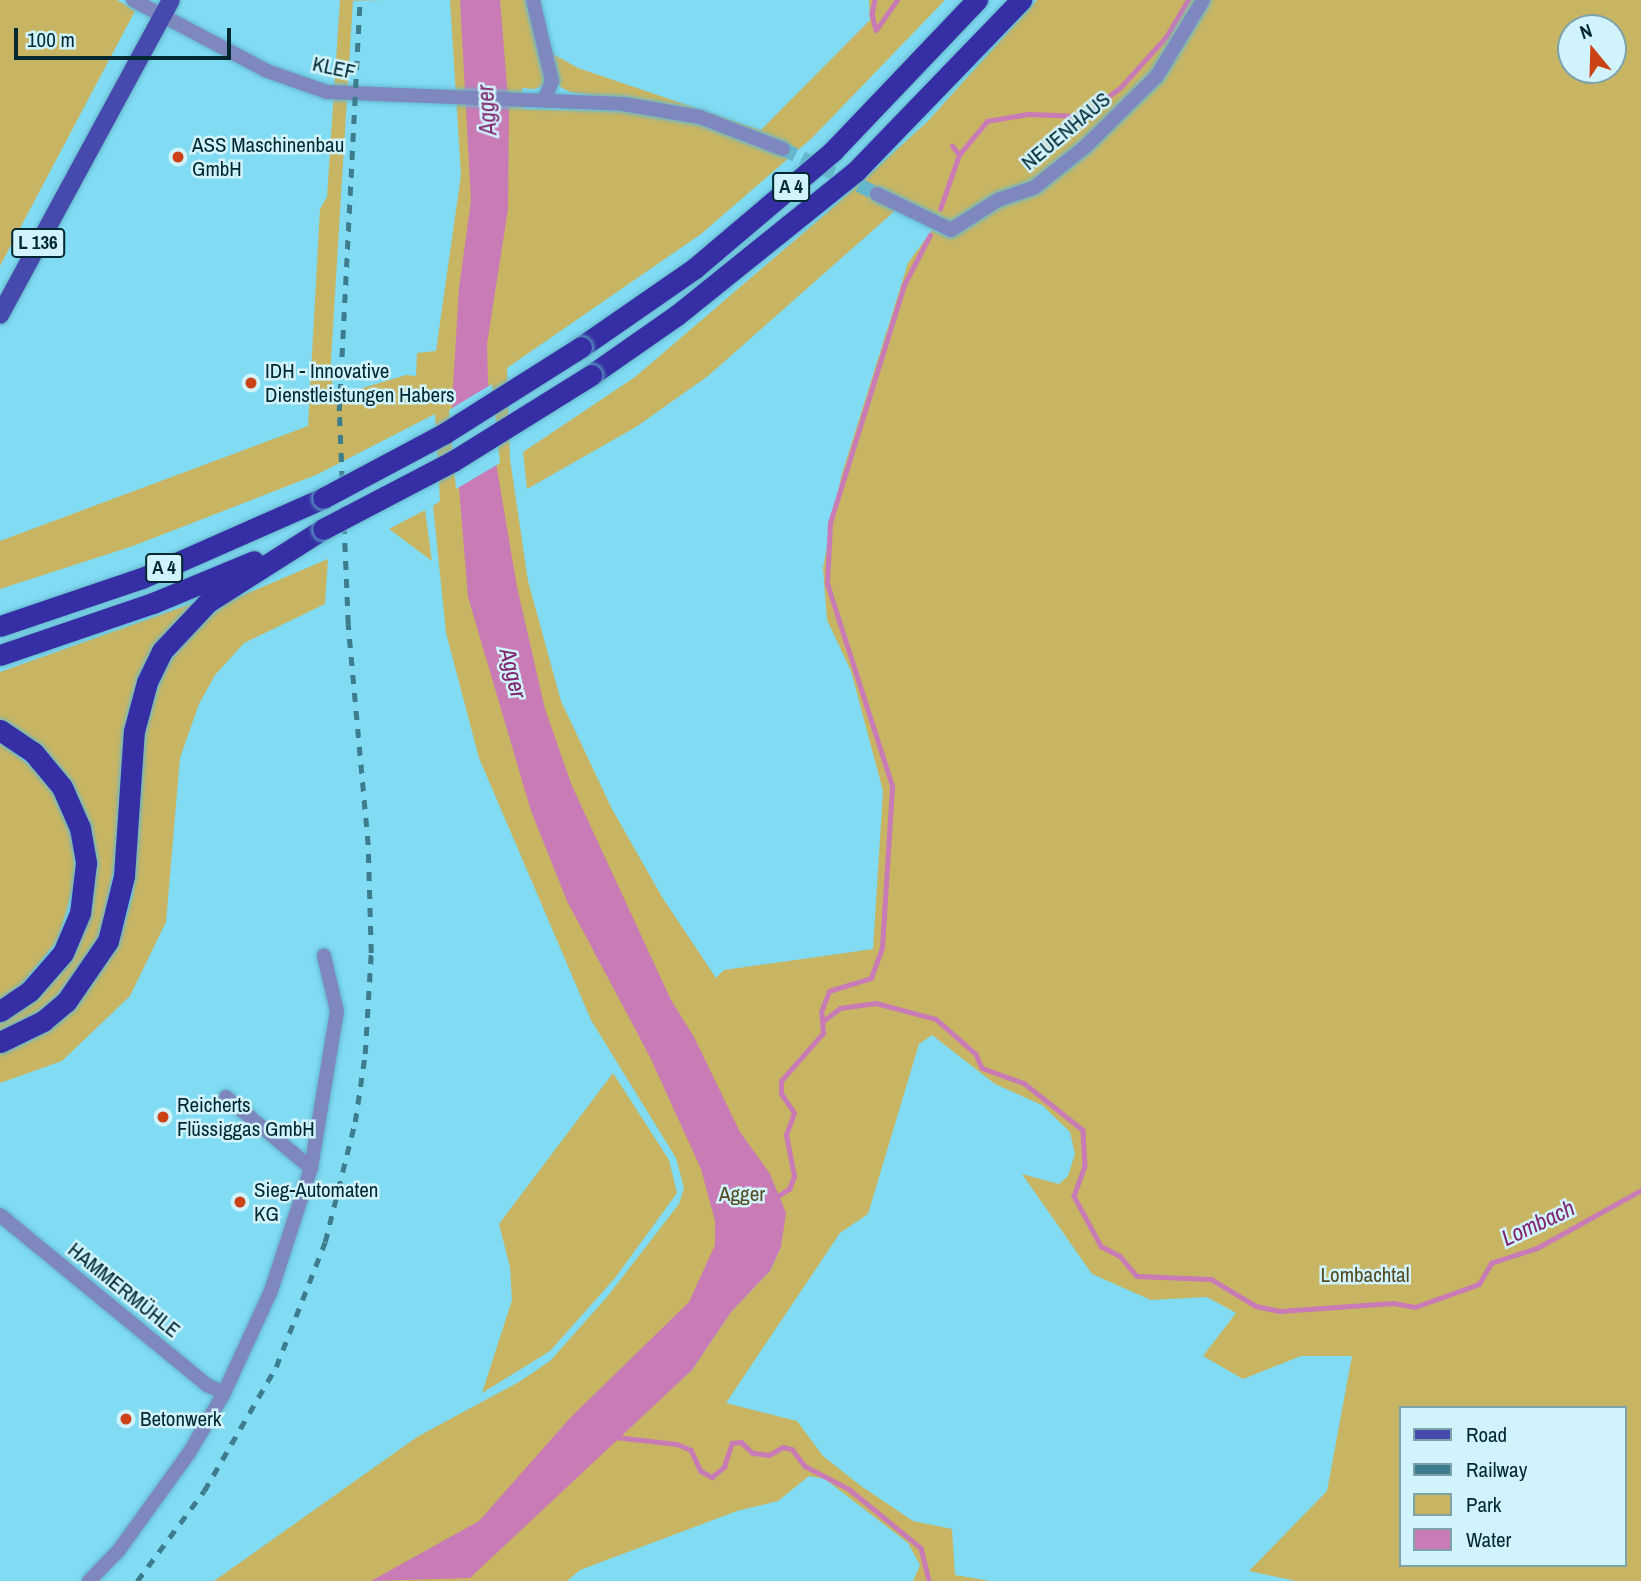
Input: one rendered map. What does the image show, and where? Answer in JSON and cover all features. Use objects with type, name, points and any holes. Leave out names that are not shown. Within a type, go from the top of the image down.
[{"type":"highway","name":"A 4","points":[[0,626],[142,578],[323,498],[445,433],[581,347],[695,268],[833,151],[977,0]]},
{"type":"highway","name":"A 4","points":[[0,655],[153,603],[323,530],[453,461],[591,375],[677,315],[856,171],[1021,0]]},
{"type":"highway","points":[[0,1042],[43,1021],[66,1002],[108,941],[124,876],[134,731],[144,690],[162,651],[208,603],[323,530]]},
{"type":"highway","points":[[0,730],[33,752],[62,787],[80,828],[86,863],[80,913],[63,953],[30,991],[0,1011]]},
{"type":"main road","name":"L 136","points":[[0,315],[167,8]]},
{"type":"street","name":"KLEF","points":[[133,0],[167,8],[267,71],[327,92],[545,99]]},
{"type":"street","points":[[533,0],[552,81],[545,99],[673,111],[726,124],[783,149]]},
{"type":"street","name":"NEUENHAUS","points":[[877,194],[951,230],[989,204],[1035,187],[1085,147],[1157,76],[1181,42],[1203,0]]},
{"type":"street","points":[[89,1581],[120,1550],[189,1453],[224,1393],[271,1291],[311,1168],[337,1011],[324,956]]},
{"type":"street","points":[[226,1097],[311,1168]]},
{"type":"street","name":"HAMMERMÜHLE","points":[[0,1215],[207,1385],[224,1393]]},
{"type":"green space","points":[[0,0],[117,0],[135,11],[0,266]]},
{"type":"green space","name":"Lombachtal","points":[[340,0],[353,0],[331,360],[333,397],[406,375],[416,376],[417,353],[436,351],[461,175],[450,0],[528,0],[546,77],[544,85],[535,89],[522,88],[523,109],[654,112],[737,133],[747,143],[757,133],[706,114],[570,92],[559,86],[551,53],[578,68],[761,130],[870,20],[869,0],[945,0],[812,138],[701,234],[507,368],[510,459],[528,581],[561,701],[612,809],[662,897],[716,978],[724,970],[873,949],[883,791],[851,671],[827,620],[823,568],[841,477],[908,263],[932,230],[950,238],[1034,183],[950,224],[897,209],[708,376],[636,427],[527,489],[523,452],[635,377],[829,211],[927,122],[1037,0],[1641,0],[1641,1581],[1296,1581],[1249,1571],[1327,1491],[1352,1356],[1301,1356],[1243,1379],[1203,1356],[1236,1313],[1207,1297],[1151,1300],[1092,1274],[1022,1174],[1059,1184],[1068,1176],[1075,1154],[1070,1132],[1042,1105],[995,1084],[932,1035],[919,1044],[868,1214],[840,1233],[726,1403],[797,1421],[823,1456],[861,1486],[913,1521],[952,1529],[955,1575],[990,1581],[913,1581],[920,1565],[908,1543],[825,1479],[809,1476],[778,1501],[737,1511],[580,1570],[567,1581],[214,1581],[417,1437],[519,1382],[550,1361],[607,1297],[679,1204],[684,1188],[676,1158],[591,1020],[479,758],[446,633],[433,506],[440,501],[435,414],[316,475],[133,546],[0,589],[0,541],[308,426],[320,209],[327,197]],"holes":[[[781,1247],[770,1271],[731,1312],[692,1370],[667,1393]]]},
{"type":"green space","points":[[425,510],[432,561],[389,529]]},
{"type":"green space","points":[[328,559],[325,604],[244,643],[215,675],[199,704],[180,758],[166,922],[130,996],[62,1061],[0,1083],[0,1053],[30,1041],[74,1007],[118,946],[133,894],[143,742],[148,711],[166,667],[194,629],[229,601]]},
{"type":"green space","points":[[199,601],[159,644],[99,943],[48,1008],[0,1035],[0,1020],[70,957],[85,819],[0,723],[0,672]]},
{"type":"green space","points":[[0,742],[37,771],[60,803],[72,835],[76,877],[58,940],[18,989],[0,1000]]},
{"type":"green space","points":[[613,1073],[669,1160],[677,1193],[615,1278],[550,1351],[482,1393],[512,1300],[510,1267],[499,1224]]},
{"type":"water","name":"Agger","points":[[460,0],[500,0],[509,110],[508,209],[487,344],[488,380],[497,469],[517,587],[545,709],[572,786],[671,1000],[694,1037],[740,1132],[770,1174],[786,1213],[781,1247],[770,1271],[731,1312],[692,1370],[470,1578],[371,1581],[479,1521],[570,1418],[689,1302],[715,1245],[715,1221],[701,1169],[650,1057],[567,901],[531,811],[468,597],[452,403],[459,288],[471,200]]},
{"type":"pier","points":[[492,384],[500,463],[456,489],[449,410]]},
{"type":"waterway","points":[[875,0],[872,14],[876,30]]},
{"type":"waterway","points":[[876,30],[897,0]]},
{"type":"waterway","points":[[959,155],[987,121],[1028,114],[1081,116],[1092,109],[1120,88],[1166,37],[1188,0]]},
{"type":"waterway","points":[[940,209],[959,155],[952,146]]},
{"type":"waterway","points":[[775,1198],[789,1189],[794,1176],[786,1135],[794,1113],[781,1094],[781,1081],[823,1033],[821,1012],[829,991],[871,978],[882,947],[892,786],[827,583],[830,523],[904,285],[930,235]]},
{"type":"waterway","name":"Lombach","points":[[823,1021],[840,1008],[876,1003],[936,1019],[976,1054],[982,1068],[1024,1083],[1083,1130],[1085,1166],[1074,1196],[1101,1246],[1120,1256],[1137,1276],[1211,1279],[1256,1306],[1280,1311],[1393,1303],[1415,1307],[1479,1284],[1491,1263],[1537,1248],[1641,1190]]},
{"type":"waterway","points":[[615,1437],[677,1444],[691,1450],[701,1471],[712,1477],[724,1467],[732,1443],[741,1442],[753,1453],[769,1455],[783,1447],[792,1449],[805,1466],[849,1489],[921,1548],[929,1581]]},
{"type":"tunnel","points":[[783,149],[877,194]]},
{"type":"railway","points":[[137,1581],[204,1491],[276,1367],[325,1242],[355,1122],[365,1054],[371,953],[368,845],[348,624],[339,411],[360,0]]},
{"type":"place","name":"ASS Maschinenbau GmbH","points":[[178,157]]},
{"type":"place","name":"IDH - Innovative Dienstleistungen Habers","points":[[251,383]]},
{"type":"place","name":"Reicherts Flüssiggas GmbH","points":[[163,1117]]},
{"type":"place","name":"Sieg-Automaten KG","points":[[240,1202]]},
{"type":"place","name":"Betonwerk","points":[[126,1419]]}]
